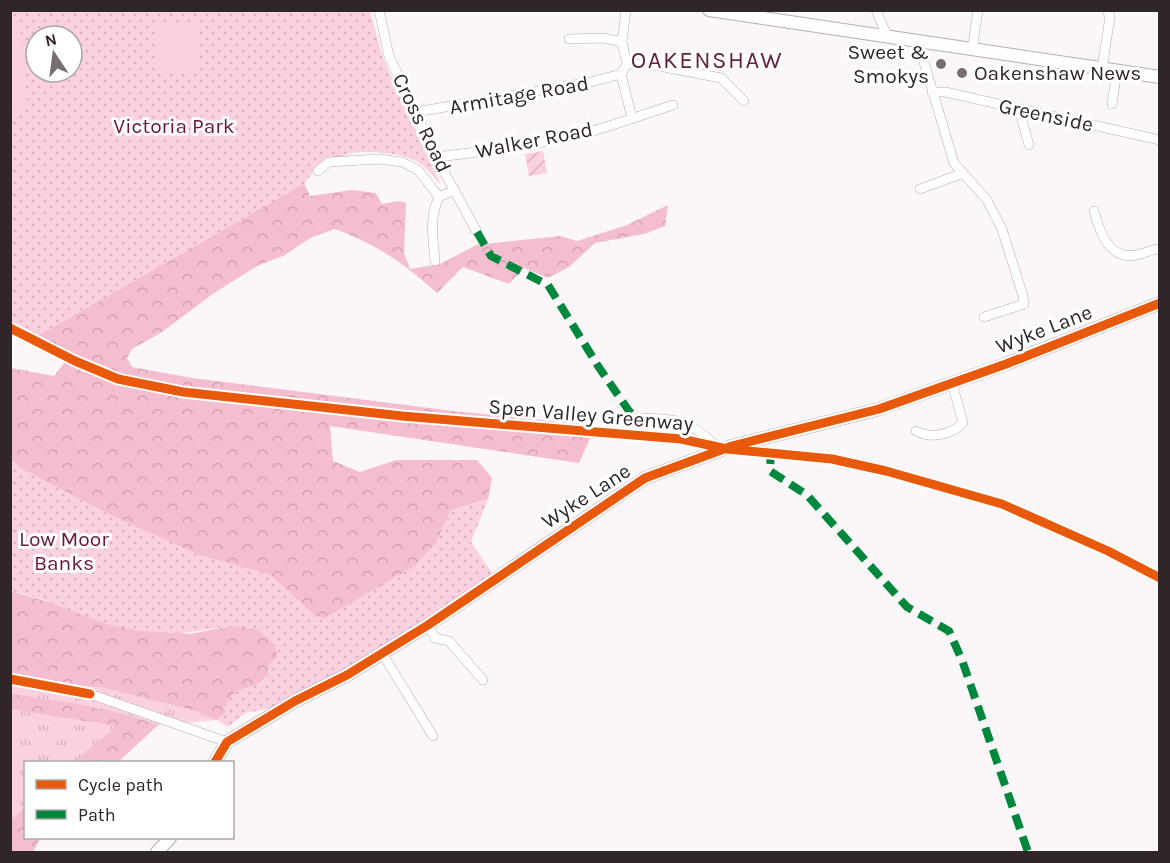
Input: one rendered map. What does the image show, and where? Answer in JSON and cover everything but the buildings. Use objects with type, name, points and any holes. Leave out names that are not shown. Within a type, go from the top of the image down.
[{"type":"street","name":"Cross Road","points":[[379,10],[389,56],[436,157],[477,232]]},
{"type":"street","points":[[626,10],[622,42],[627,64],[621,74],[632,118]]},
{"type":"street","points":[[709,10],[1160,77]]},
{"type":"street","points":[[876,10],[888,38]]},
{"type":"street","points":[[972,50],[978,10]]},
{"type":"street","points":[[1102,69],[1110,16],[1107,10]]},
{"type":"street","points":[[569,39],[604,38],[622,42]]},
{"type":"street","points":[[918,42],[954,163],[961,174],[987,200],[1002,229],[1024,304],[984,317]]},
{"type":"street","points":[[627,64],[649,64],[721,78],[744,101]]},
{"type":"street","points":[[1112,104],[1117,71]]},
{"type":"street","name":"Armitage Road","points":[[416,112],[591,82],[621,74]]},
{"type":"street","name":"Greenside","points":[[932,92],[945,92],[1160,140]]},
{"type":"street","name":"Walker Road","points":[[436,157],[512,148],[590,131],[673,105]]},
{"type":"street","points":[[1019,109],[1029,145]]},
{"type":"street","points":[[318,171],[329,162],[379,159],[402,162],[418,170],[440,197]]},
{"type":"street","points":[[920,189],[961,174]]},
{"type":"street","points":[[435,261],[432,228],[434,209],[440,197],[455,190]]},
{"type":"street","points":[[1094,212],[1107,246],[1120,255],[1135,256],[1160,249]]},
{"type":"street","name":"Wyke Lane","points":[[216,761],[227,742],[295,701],[347,675],[428,625],[645,478],[720,450],[879,409],[1160,303]]},
{"type":"street","points":[[916,431],[929,437],[947,433],[963,423],[952,383]]},
{"type":"street","points":[[637,418],[680,420],[696,427],[720,450]]},
{"type":"street","points":[[428,625],[435,638],[449,641],[483,680]]},
{"type":"street","points":[[382,653],[433,736]]},
{"type":"street","points":[[90,694],[227,742]]},
{"type":"street","points":[[156,852],[169,839]]},
{"type":"green space","name":"Victoria Park","points":[[10,11],[370,11],[383,58],[441,185],[421,164],[409,158],[372,152],[335,156],[314,170],[304,184],[33,339],[11,327]]},
{"type":"green space","points":[[19,16],[28,110],[11,112],[11,17]]},
{"type":"green space","points":[[158,25],[198,25],[196,73],[157,71]]},
{"type":"green space","points":[[543,151],[547,173],[529,176],[525,154]]},
{"type":"green space","points":[[352,154],[324,162],[315,170],[304,183],[310,196],[352,190],[376,193],[382,204],[399,201],[406,203],[404,253],[410,269],[440,264],[476,245],[560,236],[577,241],[627,225],[668,205],[665,226],[644,234],[595,243],[569,267],[548,278],[524,268],[509,284],[463,267],[437,293],[389,256],[335,229],[312,237],[283,256],[259,265],[214,293],[162,332],[132,349],[127,358],[132,367],[192,378],[453,411],[596,425],[579,463],[330,426],[333,461],[360,472],[396,460],[477,460],[492,478],[488,499],[451,510],[436,543],[415,566],[324,619],[315,616],[270,575],[198,555],[110,515],[20,468],[11,460],[11,368],[54,376],[64,363],[11,327],[11,272],[243,161]]},
{"type":"green space","name":"Low Moor Banks","points":[[10,460],[20,468],[110,515],[198,555],[270,575],[315,616],[324,619],[415,566],[436,543],[451,510],[488,499],[471,542],[492,573],[454,603],[333,677],[272,708],[245,713],[228,727],[217,720],[225,713],[224,707],[233,694],[257,685],[265,679],[269,665],[278,657],[271,641],[261,632],[248,628],[217,628],[170,633],[122,628],[35,597],[11,591]]},
{"type":"green space","points":[[10,591],[63,606],[107,624],[190,634],[236,625],[258,630],[274,642],[278,657],[269,665],[266,677],[262,681],[234,694],[225,713],[217,720],[192,710],[100,687],[11,685]]},
{"type":"green space","points":[[11,685],[100,687],[192,710],[217,720],[158,725],[119,761],[24,761],[24,839],[40,839],[33,852],[11,852]]},
{"type":"green space","points":[[11,694],[104,709],[158,725],[119,761],[75,761],[117,726],[11,709]]},
{"type":"green space","points":[[24,808],[24,839],[40,839],[33,852],[11,852],[11,821]]},
{"type":"marked path","points":[[477,232],[491,256],[548,285],[598,366],[629,411],[637,418]]},
{"type":"marked path","points":[[771,449],[770,471],[807,495],[907,607],[949,631],[962,660],[1028,852]]},
{"type":"cycle path","points":[[216,761],[227,742],[295,701],[347,675],[428,625],[645,478],[732,446],[879,409],[1006,364],[1160,303]]},
{"type":"cycle path","name":"Spen Valley Greenway","points":[[10,328],[75,361],[118,379],[183,392],[402,416],[681,439],[727,449],[832,459],[886,471],[1002,504],[1108,551],[1160,578]]},
{"type":"cycle path","points":[[10,679],[90,694]]},
{"type":"place","name":"Sweet & Smokys","points":[[941,64]]},
{"type":"place","name":"Oakenshaw News","points":[[962,73]]},
{"type":"district","name":"OAKENSHAW","points":[[707,60]]}]
